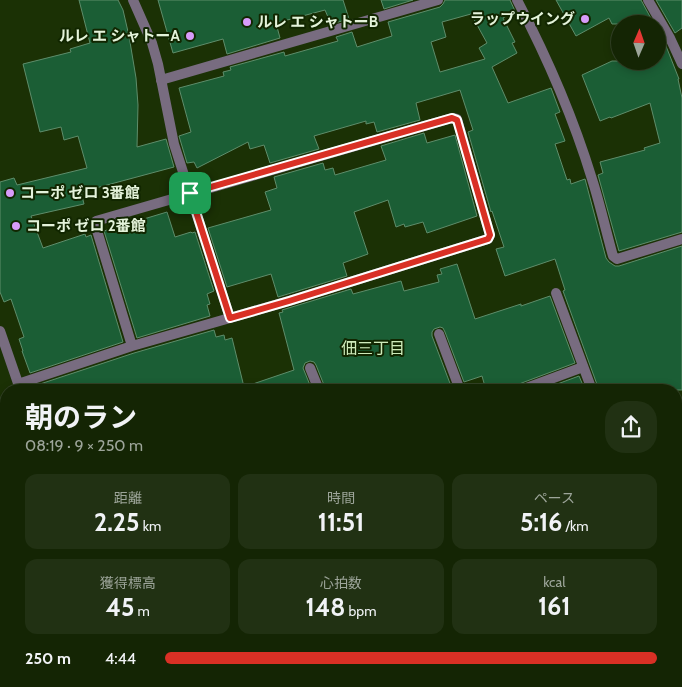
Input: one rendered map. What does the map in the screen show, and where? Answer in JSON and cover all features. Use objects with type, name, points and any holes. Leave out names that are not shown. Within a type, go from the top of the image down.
[{"type":"street","points":[[133,0],[152,43],[174,144],[230,318]]},
{"type":"street","points":[[161,80],[438,0]]},
{"type":"street","points":[[517,0],[556,80],[578,136],[613,256],[617,259],[682,239]]},
{"type":"street","points":[[648,0],[670,38],[682,64]]},
{"type":"street","points":[[27,384],[132,346],[289,301],[488,239],[490,235],[457,120],[452,118],[96,221],[94,224],[132,346]]},
{"type":"street","points":[[556,293],[590,384]]},
{"type":"street","points":[[0,331],[18,384]]},
{"type":"street","points":[[439,334],[458,384]]},
{"type":"street","points":[[537,384],[583,367]]},
{"type":"street","points":[[310,368],[317,384]]},
{"type":"building","points":[[79,0],[118,0],[123,10],[129,36],[136,78],[138,105],[137,147],[166,139],[174,167],[81,192],[84,204],[31,216],[43,248],[85,234],[86,237],[91,235],[123,342],[30,373],[19,339],[24,337],[11,299],[4,302],[0,292],[0,182],[14,178],[17,185],[87,168],[78,136],[64,140],[61,127],[40,132],[23,64],[71,52],[70,49],[90,43]]},
{"type":"building","points":[[158,0],[343,0],[349,19],[331,24],[325,10],[276,23],[280,38],[227,54],[223,39],[173,53]]},
{"type":"building","points":[[381,0],[413,0],[384,9]]},
{"type":"building","points":[[445,0],[510,0],[515,11],[503,18],[515,42],[512,43],[517,53],[492,67],[508,103],[551,88],[560,112],[555,114],[565,141],[555,144],[567,180],[570,179],[571,184],[585,179],[606,258],[609,262],[619,266],[682,246],[682,384],[597,384],[563,291],[565,290],[555,259],[505,276],[496,249],[504,247],[491,212],[468,132],[473,130],[460,90],[416,103],[420,120],[377,132],[374,122],[366,124],[366,121],[314,136],[319,149],[270,163],[264,145],[250,149],[248,142],[197,168],[194,162],[187,163],[179,136],[191,132],[179,88],[224,76],[223,72],[231,70],[230,67],[284,52],[285,56],[338,41],[336,37],[352,32],[357,47],[392,36],[388,22],[440,7]],"holes":[[[471,14],[487,43],[479,48],[485,59],[440,72],[431,42],[446,37],[442,22]]]},
{"type":"building","points":[[556,0],[641,0],[649,15],[611,15],[611,22],[609,18],[576,36]]},
{"type":"building","points":[[656,0],[682,0],[682,28],[675,33]]},
{"type":"building","points":[[666,46],[679,79],[682,98],[682,232],[619,251],[598,175],[603,173],[600,162],[645,150],[644,148],[660,143],[650,103],[600,121],[582,75],[611,61],[611,70],[666,70]]},
{"type":"building","points":[[424,133],[427,143],[455,135],[477,216],[427,233],[423,222],[405,227],[404,224],[396,227],[388,200],[354,212],[368,254],[343,263],[347,276],[278,297],[271,274],[227,287],[208,228],[271,210],[265,192],[277,188],[274,177],[323,163],[325,170],[333,168],[335,175],[386,160],[381,146]]},
{"type":"building","points":[[167,212],[175,237],[195,232],[214,291],[207,294],[210,304],[207,305],[210,316],[137,338],[104,231]]},
{"type":"building","points":[[457,264],[475,319],[550,296],[575,363],[519,384],[484,384],[482,376],[464,382],[445,332],[440,327],[434,329],[432,336],[450,384],[324,384],[316,365],[310,361],[305,363],[303,368],[310,384],[253,384],[294,370],[279,313],[283,312],[282,310],[351,289],[353,294],[401,281],[404,291],[439,282],[437,275],[442,274],[440,269]]},
{"type":"building","points":[[214,330],[216,337],[224,335],[225,340],[232,338],[243,384],[40,384],[134,353]]},
{"type":"building","points":[[579,376],[582,384],[557,384]]},
{"type":"place","name":"ラップウイング","points":[[585,19]]},
{"type":"place","name":"ルレ エ シャトーB","points":[[247,22]]},
{"type":"place","name":"ルレ エ シャトーA","points":[[190,36]]},
{"type":"place","name":"コーポ ゼロ 3番館","points":[[10,193]]},
{"type":"place","name":"コーポ ゼロ 2番館","points":[[16,226]]},
{"type":"district","name":"佃三丁目","points":[[373,348]]},
{"type":"route","points":[[452,118],[457,120],[490,235],[488,239],[230,318],[190,193],[452,118]]}]
